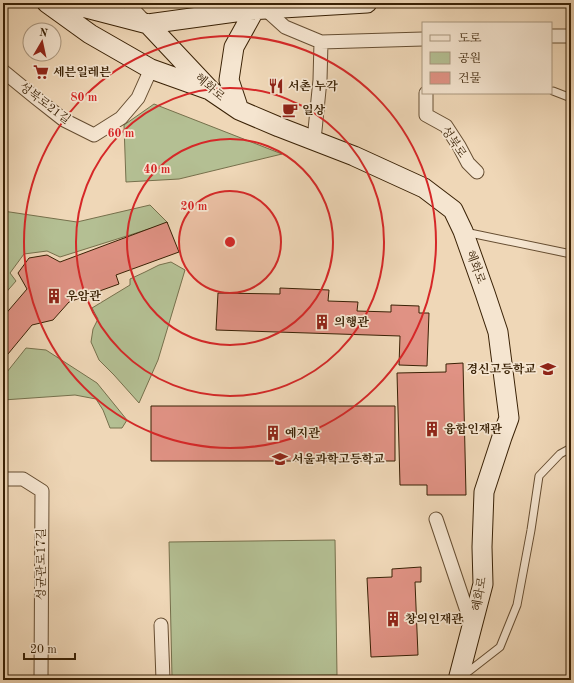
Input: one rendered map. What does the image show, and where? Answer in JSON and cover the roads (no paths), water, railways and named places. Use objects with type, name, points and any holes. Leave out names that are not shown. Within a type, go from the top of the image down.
[{"type":"street","points":[[47,3],[90,34],[151,69],[211,91]]},
{"type":"street","points":[[68,3],[148,24],[260,9],[367,3]]},
{"type":"street","points":[[130,3],[131,8],[148,24]]},
{"type":"street","points":[[260,9],[285,27],[321,42],[422,39]]},
{"type":"street","points":[[239,110],[229,80],[234,47],[260,9]]},
{"type":"street","name":"혜화로","points":[[148,24],[211,91],[239,110],[354,156],[424,188],[453,210],[463,231],[498,332],[509,418],[484,492],[482,546],[483,584],[459,679]]},
{"type":"street","points":[[552,36],[571,36]]},
{"type":"street","points":[[314,140],[320,80],[321,42]]},
{"type":"street","name":"성북로21길","points":[[3,70],[64,120],[94,135],[121,118],[138,98],[151,69]]},
{"type":"street","name":"성북로","points":[[426,94],[426,115],[446,126],[468,163],[477,172]]},
{"type":"street","name":"성균관로17길","points":[[3,479],[23,479],[42,491],[41,680]]},
{"type":"street","points":[[436,519],[472,626]]},
{"type":"street","points":[[161,625],[163,680]]},
{"type":"lane","points":[[553,91],[571,98]]},
{"type":"lane","points":[[463,231],[571,254]]},
{"type":"lane","points":[[459,679],[500,647],[517,605],[539,476],[560,454],[571,448]]},
{"type":"place","name":"세븐일레븐","points":[[41,72]]},
{"type":"place","name":"서촌 누각","points":[[276,86]]},
{"type":"place","name":"일상","points":[[290,110]]},
{"type":"place","name":"우암관","points":[[54,296]]},
{"type":"place","name":"의행관","points":[[322,322]]},
{"type":"place","name":"경신고등학교","points":[[548,369]]},
{"type":"place","name":"융합인재관","points":[[432,429]]},
{"type":"place","name":"예지관","points":[[273,433]]},
{"type":"place","name":"서울과학고등학교","points":[[280,459]]},
{"type":"place","name":"창의인재관","points":[[393,619]]}]
